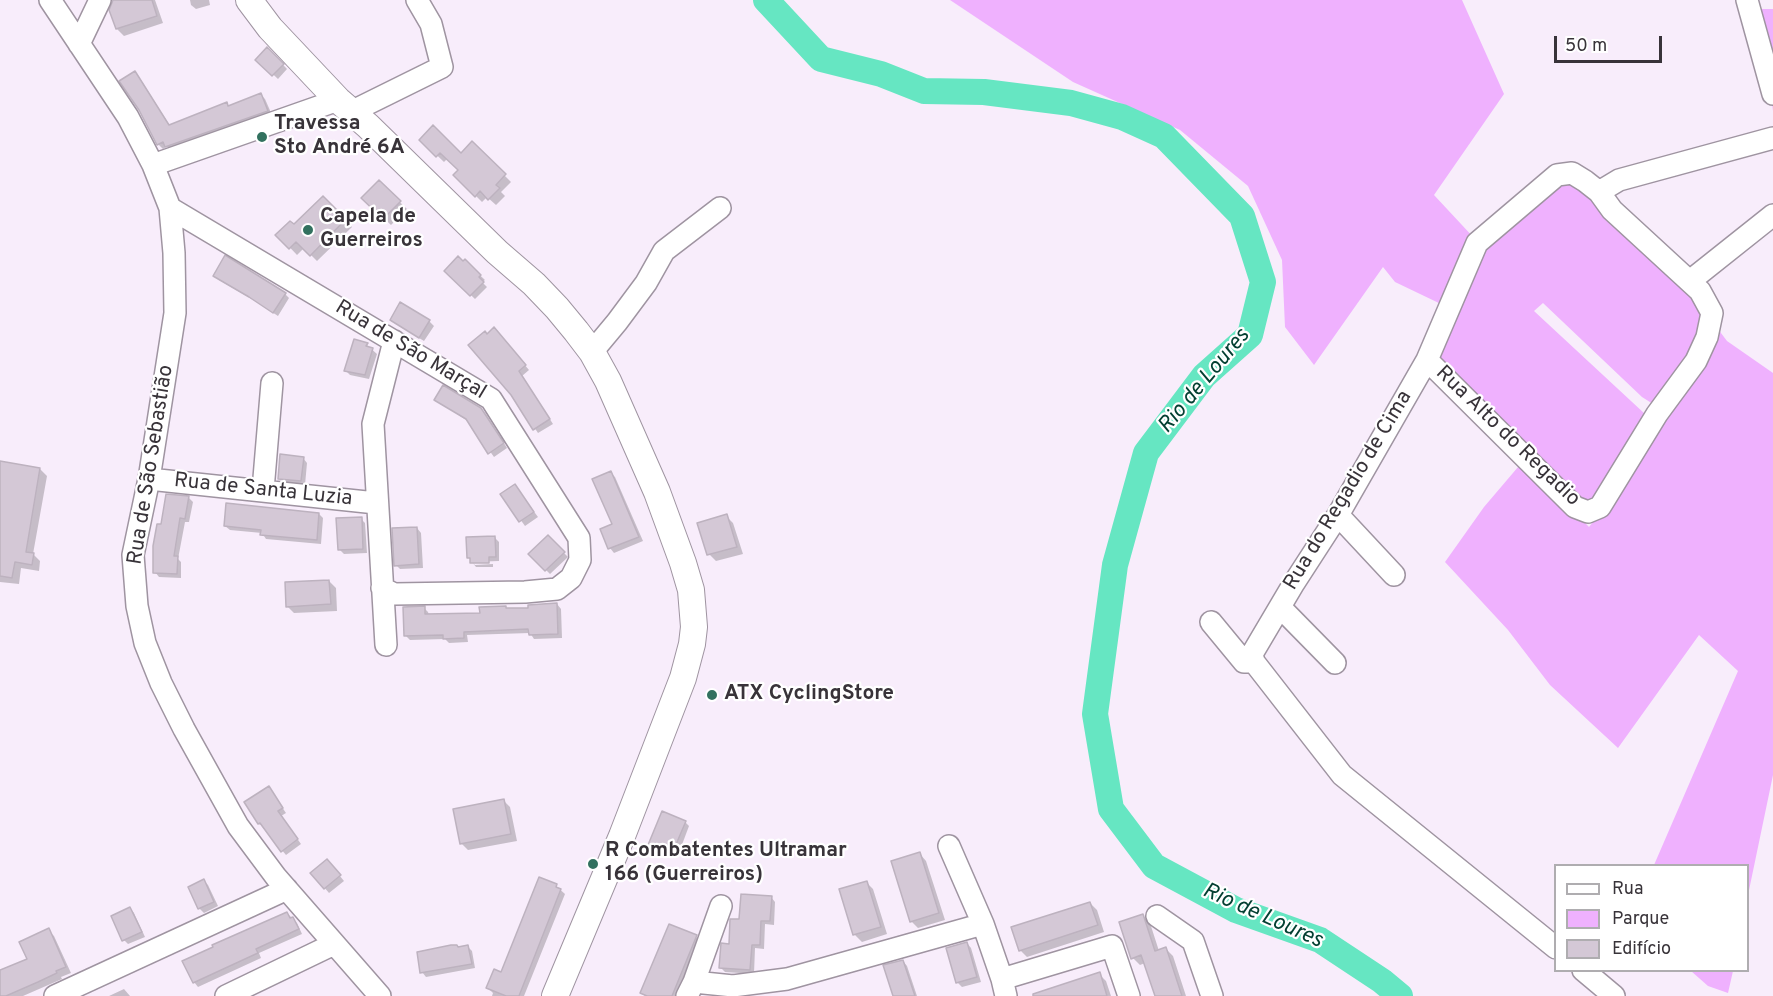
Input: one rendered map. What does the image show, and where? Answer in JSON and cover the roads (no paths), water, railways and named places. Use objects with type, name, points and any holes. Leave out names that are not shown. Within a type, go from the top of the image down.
[{"type":"main road","points":[[249,0],[270,28],[345,106],[496,252],[534,284],[557,308],[592,352],[608,381],[657,492],[683,563],[691,590],[694,627],[683,678],[622,836],[555,996]]},
{"type":"street","name":"Rua de São Sebastião","points":[[50,0],[128,117],[153,165],[170,208],[174,253],[175,313],[149,479],[133,555],[137,606],[145,643],[161,683],[184,729],[238,825],[276,877],[380,996]]},
{"type":"street","points":[[79,44],[100,0]]},
{"type":"street","points":[[153,165],[345,106],[442,67],[431,24],[417,0]]},
{"type":"street","points":[[1747,0],[1773,94]]},
{"type":"street","points":[[1599,192],[1619,180],[1773,138]]},
{"type":"street","name":"Rua do Regadio de Cima","points":[[1254,662],[1252,654],[1338,515],[1427,360],[1477,243],[1557,175],[1572,173],[1599,192],[1612,210],[1700,291],[1712,314],[1707,337],[1696,361],[1657,414],[1600,507],[1588,512]]},
{"type":"street","points":[[592,352],[640,291],[664,251],[720,207]]},
{"type":"street","name":"Rua de São Marçal","points":[[170,208],[491,399],[579,538],[580,560],[571,578],[557,589],[525,592],[394,594],[382,588]]},
{"type":"street","points":[[1690,281],[1773,215]]},
{"type":"street","points":[[386,645],[373,424],[394,340]]},
{"type":"street","name":"Rua Alto do Regadio","points":[[1427,360],[1575,507],[1588,512]]},
{"type":"street","points":[[263,490],[272,384]]},
{"type":"street","name":"Rua de Santa Luzia","points":[[149,479],[376,503]]},
{"type":"street","points":[[1338,515],[1394,575]]},
{"type":"street","points":[[1280,607],[1335,663]]},
{"type":"street","points":[[1211,621],[1244,662],[1254,662],[1342,775],[1554,946]]},
{"type":"street","points":[[949,846],[983,924],[1004,988],[1112,946],[1129,996]]},
{"type":"street","points":[[55,996],[287,889]]},
{"type":"street","points":[[721,906],[690,989],[733,991],[790,987],[983,924]]},
{"type":"street","points":[[1157,916],[1193,941],[1212,996]]},
{"type":"street","points":[[226,996],[334,944]]},
{"type":"street","points":[[1585,972],[1614,996]]},
{"type":"waterway","name":"Rio de Loures","points":[[766,0],[821,59],[881,74],[924,91],[984,92],[1071,103],[1122,117],[1164,136],[1242,216],[1263,282],[1250,335],[1204,376],[1146,453],[1115,565],[1095,714],[1111,809],[1154,866],[1236,910],[1320,940],[1382,981],[1400,996]]},
{"type":"place","name":"Travessa Sto André 6A","points":[[262,137]]},
{"type":"place","name":"Capela de Guerreiros","points":[[308,230]]},
{"type":"place","name":"ATX CyclingStore","points":[[712,695]]},
{"type":"place","name":"R Combatentes Ultramar 166 (Guerreiros)","points":[[593,864]]}]
